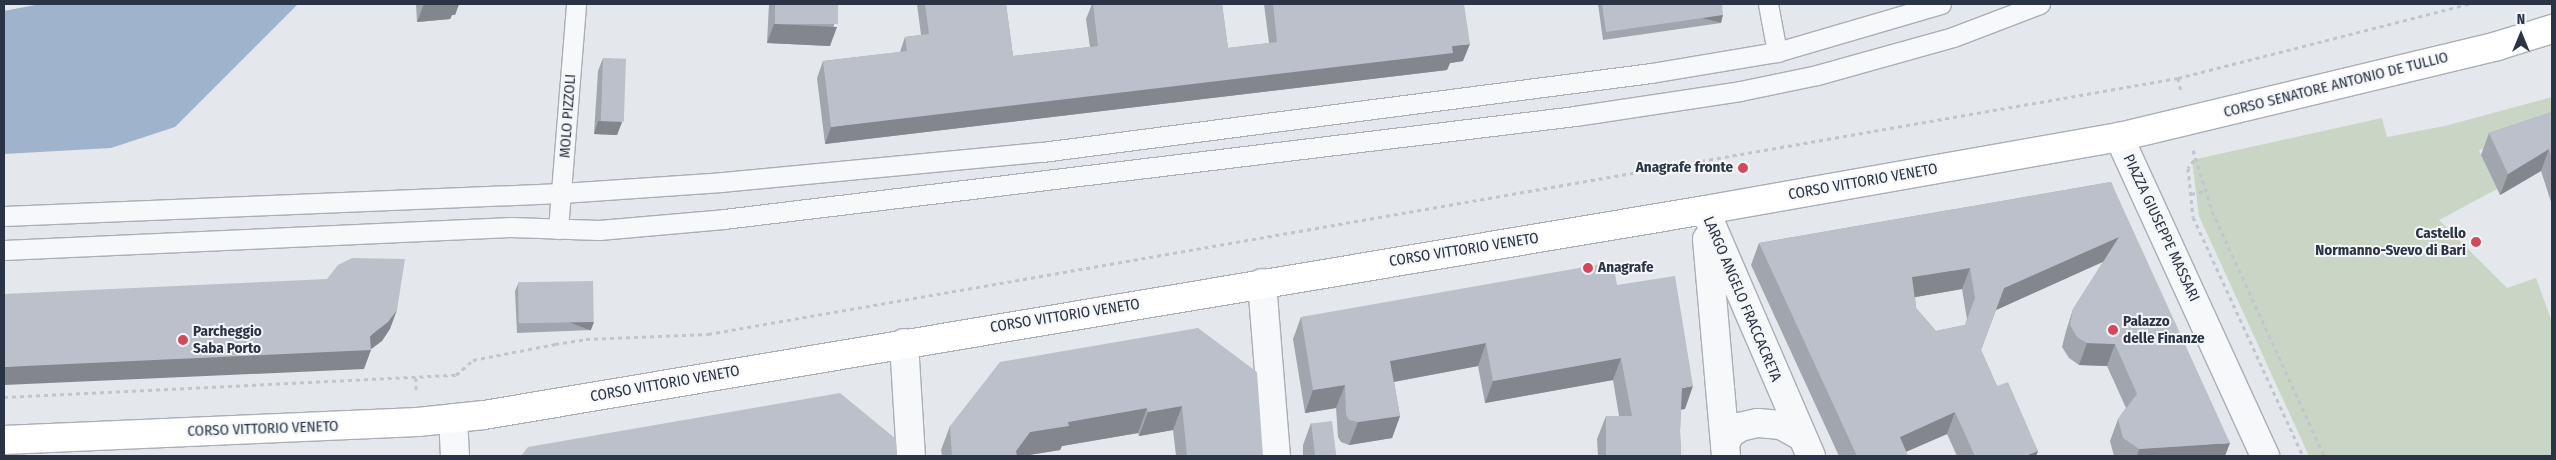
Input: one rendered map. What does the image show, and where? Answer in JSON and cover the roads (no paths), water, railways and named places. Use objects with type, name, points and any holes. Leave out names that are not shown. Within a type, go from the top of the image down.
[{"type":"main road","name":"CORSO SENATORE ANTONIO DE TULLIO","points":[[2119,137],[2487,48],[2552,29]]},
{"type":"main road","name":"CORSO VITTORIO VENETO","points":[[12,445],[452,418],[1705,210],[2119,137]]},
{"type":"street","name":"PIAZZA GIUSEPPE MASSARI","points":[[2119,137],[2265,456]]},
{"type":"street","name":"LARGO ANGELO FRACCACRETA","points":[[1705,210],[1806,446]]},
{"type":"street","name":"LARGO ANGELO FRACCACRETA","points":[[1705,210],[1725,451]]},
{"type":"street","points":[[1262,283],[1276,456]]},
{"type":"street","points":[[904,343],[911,456]]},
{"type":"street","points":[[452,418],[455,456]]},
{"type":"street","name":"LARGO ANGELO FRACCACRETA","points":[[1725,451],[1729,435],[1740,427],[1758,423],[1781,425],[1806,446]]},
{"type":"lane","name":"MOLO PIZZOLI","points":[[558,229],[576,4]]},
{"type":"lane","points":[[1768,4],[1776,52]]},
{"type":"lane","points":[[4,216],[562,192],[722,182],[1042,152],[1622,77],[1776,52],[1941,4]]},
{"type":"lane","points":[[4,250],[511,227],[599,230],[724,219],[1575,116],[1740,90],[1817,74],[1953,38],[2013,9],[2040,4]]},
{"type":"water","points":[[40,4],[298,4],[175,127],[111,148],[4,154],[4,11]]},
{"type":"place","name":"Anagrafe fronte","points":[[1743,168]]},
{"type":"place","name":"Castello Normanno-Svevo di Bari","points":[[2476,242]]},
{"type":"place","name":"Anagrafe","points":[[1588,268]]},
{"type":"place","name":"Palazzo delle Finanze","points":[[2113,330]]},
{"type":"place","name":"Parcheggio Saba Porto","points":[[183,340]]}]
